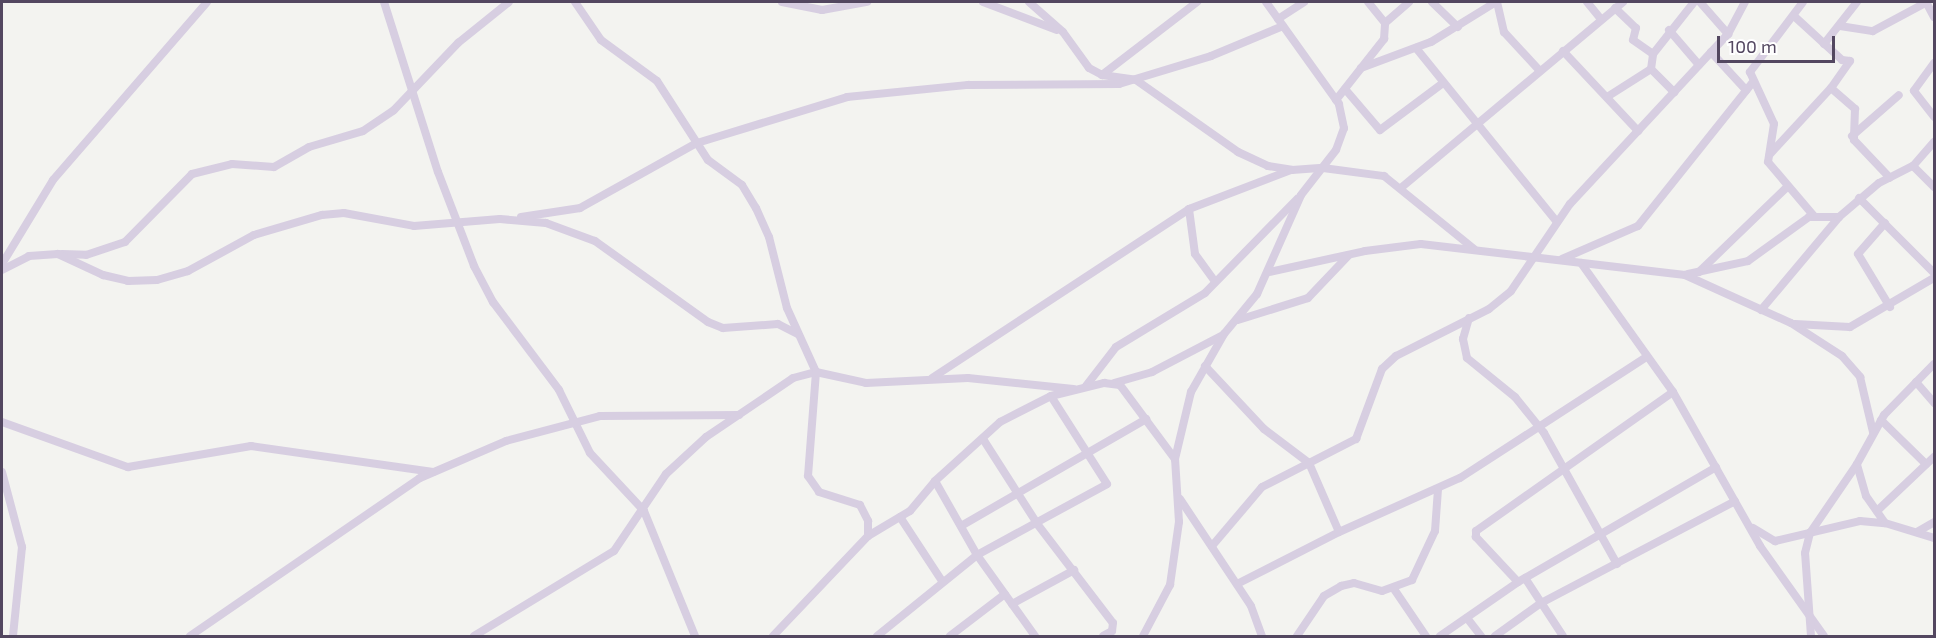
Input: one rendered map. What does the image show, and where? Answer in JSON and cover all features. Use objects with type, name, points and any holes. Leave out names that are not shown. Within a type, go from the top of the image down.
[{"type":"street","points":[[2,264],[53,180],[207,2]]},
{"type":"street","points":[[384,2],[456,222],[493,302],[559,390],[574,422],[601,467],[644,511],[695,636]]},
{"type":"street","points":[[2,270],[29,256],[86,255],[125,242],[192,174],[232,164],[274,167],[309,147],[363,131],[413,93],[458,43],[509,2]]},
{"type":"street","points":[[575,2],[600,40],[657,81],[708,160],[742,185],[756,208],[798,334],[816,372],[808,476],[819,492],[860,505],[868,522],[868,536]]},
{"type":"street","points":[[782,2],[822,10],[867,2]]},
{"type":"street","points":[[983,2],[1063,33]]},
{"type":"street","points":[[1029,2],[1063,33],[1089,68],[1102,75],[1136,80],[1238,152],[1268,166],[1292,170],[1323,168],[1362,171],[1402,187],[1474,250]]},
{"type":"street","points":[[1102,75],[1197,2]]},
{"type":"street","points":[[1086,386],[1116,347],[1180,310],[1215,282],[1301,195],[1336,150],[1344,128],[1336,100],[1266,2]]},
{"type":"street","points":[[58,254],[103,275],[128,281],[157,280],[188,271],[254,235],[322,215],[355,214],[414,226],[500,219],[580,208],[697,143],[847,97],[968,84],[1101,85],[1136,80],[1281,22],[1304,2]]},
{"type":"street","points":[[1336,100],[1384,39],[1385,23],[1368,2]]},
{"type":"street","points":[[1385,23],[1409,2]]},
{"type":"street","points":[[1432,2],[1458,27]]},
{"type":"street","points":[[1361,68],[1416,48],[1458,27],[1496,2],[1504,32],[1540,71]]},
{"type":"street","points":[[1587,2],[1601,19]]},
{"type":"street","points":[[1607,98],[1651,69],[1653,54],[1669,30],[1694,2]]},
{"type":"street","points":[[1700,2],[1728,34]]},
{"type":"street","points":[[1212,546],[1262,487],[1356,439],[1382,369],[1396,356],[1469,318],[1510,291],[1535,258],[1557,222],[1728,34],[1745,2]]},
{"type":"street","points":[[1559,261],[1638,226],[1749,86],[1752,66],[1803,2]]},
{"type":"street","points":[[1824,44],[1857,2]]},
{"type":"street","points":[[1840,26],[1873,31],[1926,2],[1935,17]]},
{"type":"street","points":[[1402,187],[1619,5],[1636,28],[1633,40],[1653,54]]},
{"type":"street","points":[[1768,156],[1831,88],[1850,61],[1824,44],[1794,16]]},
{"type":"street","points":[[1669,30],[1699,65]]},
{"type":"street","points":[[1416,48],[1475,124],[1557,222]]},
{"type":"street","points":[[1563,51],[1638,131]]},
{"type":"street","points":[[1711,52],[1749,86],[1774,124],[1768,156],[1771,167],[1814,216]]},
{"type":"street","points":[[1935,63],[1914,91],[1935,117]]},
{"type":"street","points":[[1651,69],[1674,92]]},
{"type":"street","points":[[1345,89],[1380,130],[1443,83]]},
{"type":"street","points":[[1831,88],[1855,109],[1858,118],[1852,136]]},
{"type":"street","points":[[1852,136],[1899,95]]},
{"type":"street","points":[[1852,136],[1890,178]]},
{"type":"street","points":[[1761,310],[1839,217],[1859,198],[1913,166],[1935,142]]},
{"type":"street","points":[[1913,166],[1935,187]]},
{"type":"street","points":[[932,378],[1189,209],[1292,170]]},
{"type":"street","points":[[1699,272],[1787,187]]},
{"type":"street","points":[[1143,636],[1167,597],[1179,522],[1175,459],[1188,402],[1205,366],[1224,334],[1237,321],[1269,273],[1301,195]]},
{"type":"street","points":[[1859,198],[1935,273]]},
{"type":"street","points":[[1189,209],[1195,254],[1215,282]]},
{"type":"street","points":[[1685,275],[1749,261],[1814,216],[1839,217]]},
{"type":"street","points":[[500,219],[546,223],[595,241],[708,322],[723,327],[778,324],[798,334]]},
{"type":"street","points":[[1885,223],[1858,254],[1890,307]]},
{"type":"street","points":[[1269,273],[1349,255],[1421,244],[1685,275],[1791,323],[1852,366],[1867,399],[1873,432]]},
{"type":"street","points":[[1237,321],[1308,297],[1349,255]]},
{"type":"street","points":[[1581,263],[1673,392],[1748,524],[1824,636]]},
{"type":"street","points":[[1791,323],[1850,327],[1890,307],[1935,278]]},
{"type":"street","points":[[1469,318],[1463,339],[1467,358],[1515,397],[1538,426],[1565,468],[1617,564]]},
{"type":"street","points":[[773,636],[868,536],[900,516],[1000,422],[1051,396],[1086,386],[1114,383],[1152,372],[1224,334]]},
{"type":"street","points":[[1237,584],[1339,532],[1438,489],[1646,357]]},
{"type":"street","points":[[1810,636],[1811,619],[1805,584],[1810,533],[1857,464],[1881,420],[1935,363]]},
{"type":"street","points":[[1205,366],[1264,429],[1309,463],[1339,532]]},
{"type":"street","points":[[474,636],[614,551],[644,511],[666,474],[706,437],[793,378],[816,372],[866,384],[932,378],[1073,389]]},
{"type":"street","points":[[1916,382],[1935,403]]},
{"type":"street","points":[[1114,383],[1128,393],[1175,459]]},
{"type":"street","points":[[1563,636],[1522,580],[1476,537],[1476,531],[1673,392]]},
{"type":"street","points":[[877,636],[942,581],[977,555],[1038,525],[1107,483],[1051,396]]},
{"type":"street","points":[[190,636],[433,472],[506,441],[574,422],[638,414],[739,416]]},
{"type":"street","points":[[961,526],[1146,419]]},
{"type":"street","points":[[1881,420],[1926,464]]},
{"type":"street","points":[[2,422],[128,467],[250,446],[433,472]]},
{"type":"street","points":[[983,439],[1038,525],[1113,623],[1112,631],[1103,636]]},
{"type":"street","points":[[1877,511],[1935,457]]},
{"type":"street","points":[[1857,464],[1866,496],[1885,523]]},
{"type":"street","points":[[1440,636],[1522,580],[1716,467]]},
{"type":"street","points":[[2,472],[22,547],[13,636]]},
{"type":"street","points":[[935,481],[977,555],[1032,635]]},
{"type":"street","points":[[1297,636],[1324,596],[1341,586],[1394,589],[1412,580],[1428,552],[1438,489]]},
{"type":"street","points":[[1179,497],[1237,584],[1262,636]]},
{"type":"street","points":[[1495,636],[1541,603],[1735,501]]},
{"type":"street","points":[[900,516],[942,581]]},
{"type":"street","points":[[1748,524],[1775,541],[1810,533],[1841,522],[1885,523],[1935,538]]},
{"type":"street","points":[[1917,532],[1935,522]]},
{"type":"street","points":[[1012,604],[1074,570]]},
{"type":"street","points":[[1394,589],[1426,636]]},
{"type":"street","points":[[950,636],[1005,594]]},
{"type":"street","points":[[1467,618],[1481,636]]}]
